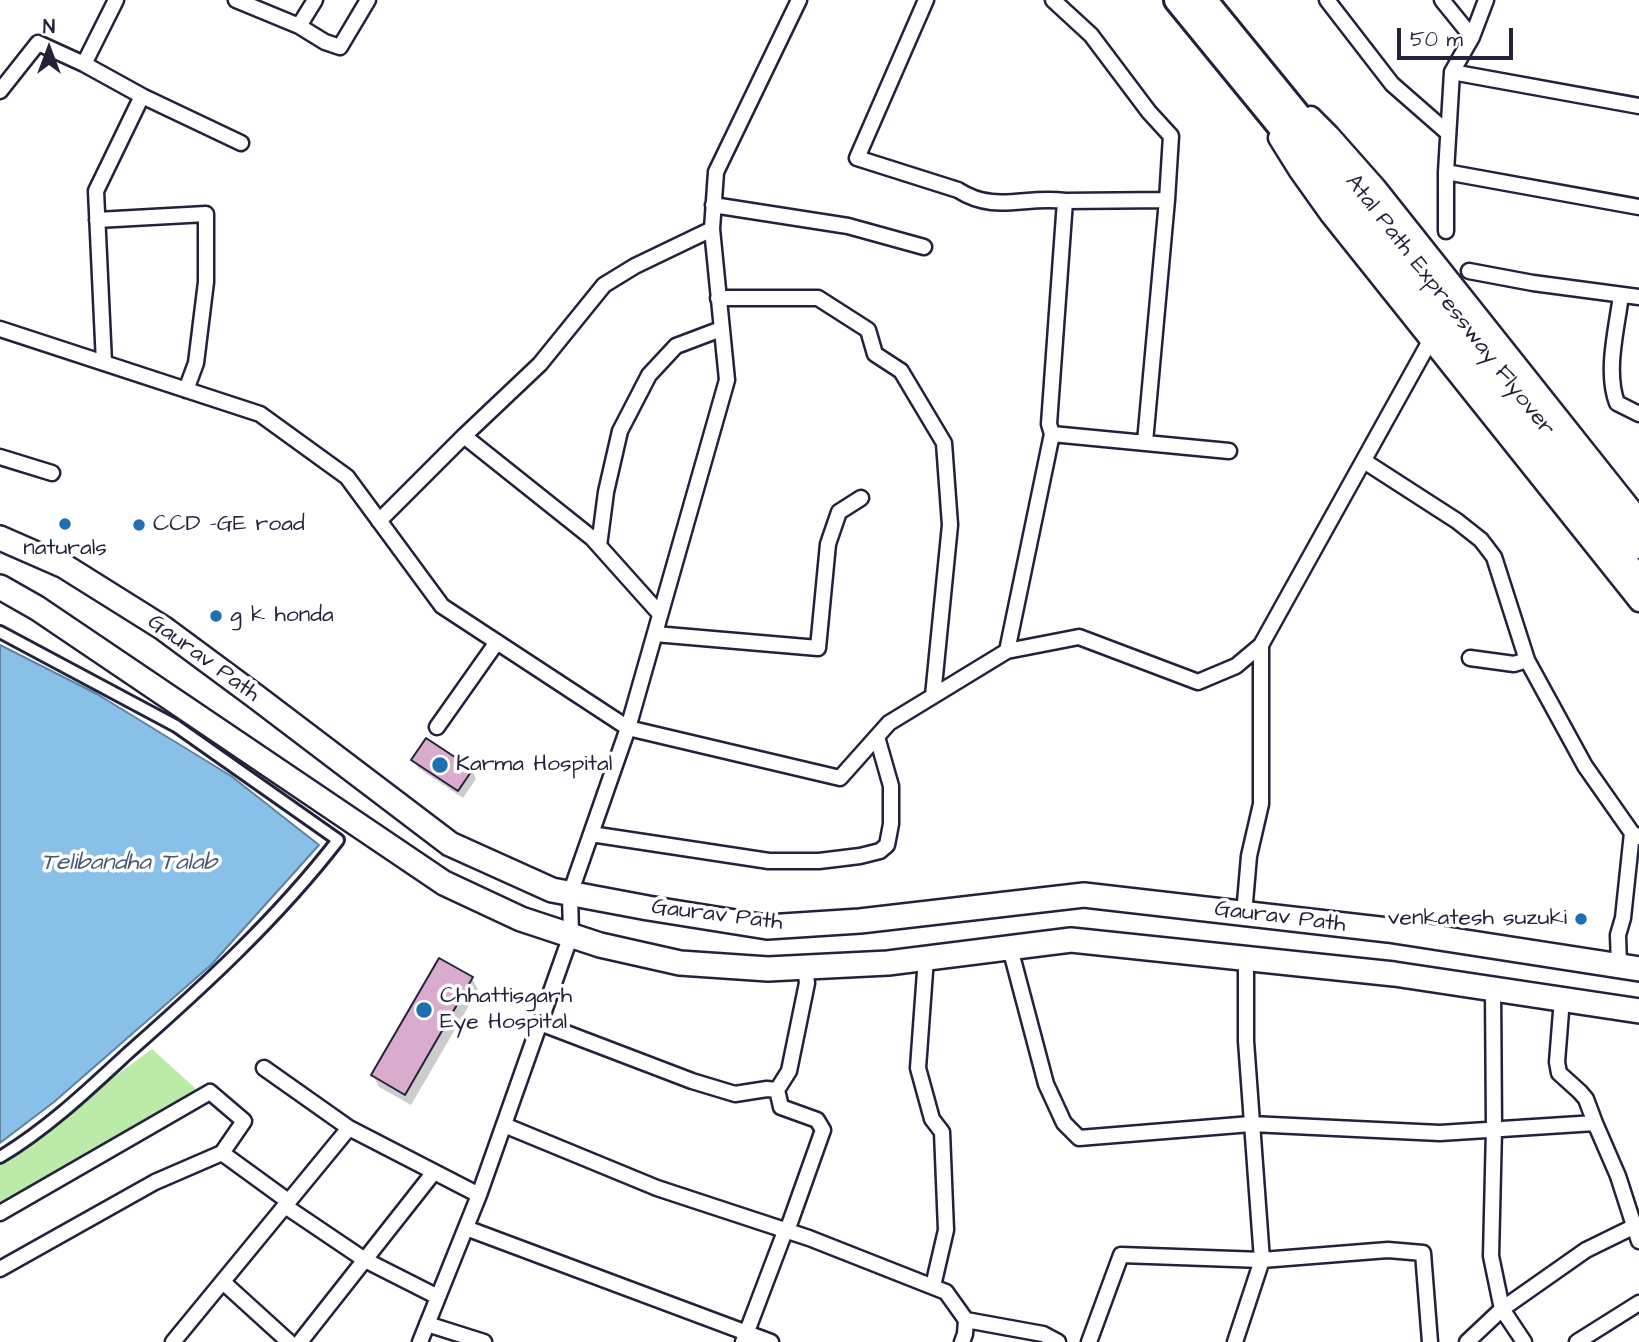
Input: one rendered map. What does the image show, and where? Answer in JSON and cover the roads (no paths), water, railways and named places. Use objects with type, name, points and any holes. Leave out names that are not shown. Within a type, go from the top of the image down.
[{"type":"highway","points":[[1177,0],[1249,72],[1312,149]]},
{"type":"highway","points":[[1204,0],[1249,72]]},
{"type":"highway","name":"Atal Path Expressway Flyover","points":[[1312,149],[1639,546]]},
{"type":"highway","name":"Atal Path Expressway Flyover","points":[[1312,149],[1639,580]]},
{"type":"main road","name":"Gaurav Path","points":[[0,538],[64,566],[163,628],[450,844],[552,890],[767,927],[860,921],[1084,895],[1388,930],[1629,967]]},
{"type":"main road","points":[[0,587],[37,608],[444,883],[521,919],[600,945],[680,963],[768,969],[888,963],[1071,940],[1394,974],[1639,1011]]},
{"type":"street","points":[[85,64],[116,0]]},
{"type":"street","points":[[236,0],[299,26],[324,42],[340,47],[368,0]]},
{"type":"street","points":[[299,26],[315,0]]},
{"type":"street","points":[[420,1342],[479,1195],[570,935],[570,894],[628,728],[726,380],[712,229],[716,172],[799,0]]},
{"type":"street","points":[[926,0],[857,158],[958,190],[970,198],[998,204],[1049,199],[1167,200]]},
{"type":"street","points":[[1053,0],[1091,35],[1149,113],[1171,136],[1145,442]]},
{"type":"street","points":[[1327,0],[1392,84],[1448,133]]},
{"type":"street","points":[[1442,0],[1472,37]]},
{"type":"street","points":[[1446,231],[1446,172],[1452,72],[1472,37],[1486,0]]},
{"type":"street","points":[[0,91],[38,43],[241,143]]},
{"type":"street","points":[[1249,72],[1298,170],[1322,204],[1639,602]]},
{"type":"street","points":[[1249,72],[1330,135],[1376,187],[1639,518]]},
{"type":"street","points":[[1452,72],[1639,106]]},
{"type":"street","points":[[104,363],[96,191],[142,96]]},
{"type":"street","points":[[1446,172],[1639,207]]},
{"type":"street","points":[[1007,651],[1052,435],[1049,424],[1065,201]]},
{"type":"street","points":[[713,205],[848,226],[924,247]]},
{"type":"street","points":[[97,220],[206,214],[206,282],[196,363],[186,390]]},
{"type":"street","points":[[379,521],[540,364],[604,285],[635,266],[712,229]]},
{"type":"street","points":[[1469,271],[1533,283],[1639,297]]},
{"type":"street","points":[[1622,295],[1612,363],[1612,391],[1617,403],[1639,414]]},
{"type":"street","points":[[718,298],[817,298],[868,330],[875,354],[901,371],[944,443],[950,525],[933,696]]},
{"type":"street","points":[[0,329],[260,414],[347,477],[442,606],[628,728],[841,778],[889,723],[1007,651],[1079,637],[1198,682],[1236,666],[1261,645],[1430,341]]},
{"type":"street","points":[[599,545],[606,492],[620,431],[649,375],[676,346],[722,329]]},
{"type":"street","points":[[1052,435],[1229,451]]},
{"type":"street","points":[[464,436],[592,538],[660,614]]},
{"type":"street","points":[[0,457],[52,473]]},
{"type":"street","points":[[1364,461],[1457,521],[1481,540],[1494,557],[1527,660],[1585,766],[1636,835],[1618,935],[1629,967]]},
{"type":"street","points":[[655,634],[817,649],[828,544],[839,512],[861,498]]},
{"type":"street","points":[[0,632],[176,726],[338,840],[255,935],[165,1020],[88,1090],[25,1142],[0,1157]]},
{"type":"street","points":[[438,727],[497,642]]},
{"type":"street","points":[[1244,914],[1249,856],[1261,804],[1261,645]]},
{"type":"street","points":[[1470,658],[1514,664],[1527,660]]},
{"type":"street","points":[[591,834],[769,862],[819,862],[880,851],[887,845],[891,824],[891,786],[877,737]]},
{"type":"street","points":[[1010,948],[1046,1084],[1063,1123],[1079,1138],[1251,1124],[1440,1133],[1595,1123]]},
{"type":"street","points":[[926,958],[918,1068],[932,1119],[942,1132],[946,1230],[933,1286]]},
{"type":"street","points":[[1234,1342],[1262,1260],[1245,1041],[1245,958]]},
{"type":"street","points":[[745,1337],[784,1234],[788,1231],[822,1130],[817,1120],[781,1107],[777,1090],[789,1071],[807,984],[805,967]]},
{"type":"street","points":[[1493,989],[1491,1256],[1502,1309],[1524,1342]]},
{"type":"street","points":[[1562,999],[1557,1062],[1559,1073],[1586,1099],[1614,1165],[1639,1241]]},
{"type":"street","points":[[540,1023],[692,1081],[735,1094],[777,1090]]},
{"type":"street","points":[[264,1068],[349,1128],[479,1195]]},
{"type":"street","points":[[0,1213],[210,1092],[244,1121],[222,1153],[155,1182],[0,1269]]},
{"type":"street","points":[[504,1125],[657,1188],[788,1231],[946,1292],[966,1320],[962,1342]]},
{"type":"street","points":[[173,1342],[349,1128]]},
{"type":"street","points":[[222,1153],[365,1260],[438,1297]]},
{"type":"street","points":[[300,1342],[434,1172]]},
{"type":"street","points":[[1467,1342],[1502,1309],[1586,1250],[1633,1227]]},
{"type":"street","points":[[466,1228],[745,1337],[771,1342]]},
{"type":"street","points":[[1089,1342],[1121,1255],[1262,1260],[1388,1250],[1423,1252],[1430,1342]]},
{"type":"street","points":[[223,1282],[289,1342]]},
{"type":"street","points":[[1577,1342],[1639,1303]]},
{"type":"street","points":[[966,1320],[1043,1334],[1058,1342]]},
{"type":"street","points":[[428,1324],[484,1342]]},
{"type":"water","name":"Telibandha Talab","points":[[0,645],[97,694],[231,776],[319,845],[211,965],[54,1102],[0,1143]]},
{"type":"place","name":"naturals","points":[[65,524]]},
{"type":"place","name":"CCD -GE road","points":[[139,525]]},
{"type":"place","name":"g k honda","points":[[216,616]]},
{"type":"place","name":"Karma Hospital","points":[[440,765]]},
{"type":"place","name":"venkatesh suzuki","points":[[1581,919]]},
{"type":"place","name":"Chhattisgarh Eye Hospital","points":[[424,1010]]}]
